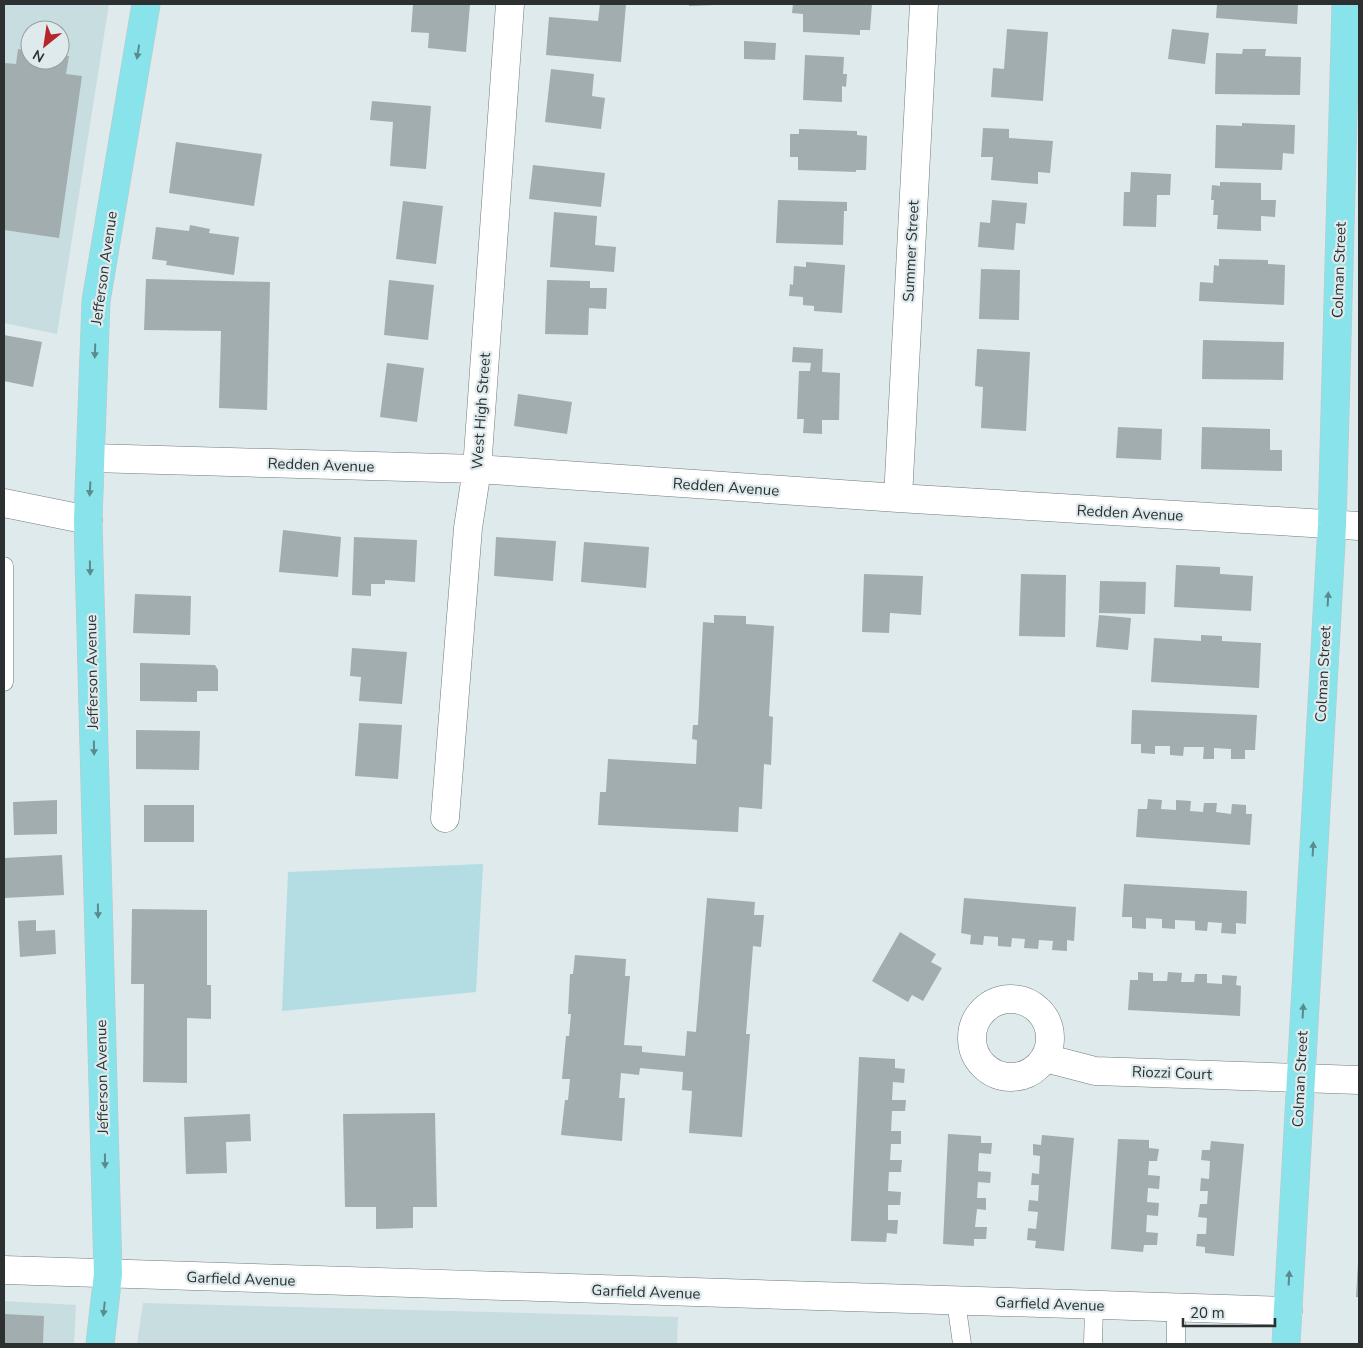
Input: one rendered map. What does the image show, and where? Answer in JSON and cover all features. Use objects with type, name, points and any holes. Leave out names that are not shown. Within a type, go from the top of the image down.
[{"type":"main road","name":"Jefferson Avenue","points":[[100,1344],[108,1274],[88,520],[92,458],[96,301],[146,4]]},
{"type":"main road","name":"Colman Street","points":[[1286,1344],[1332,525],[1346,4]]},
{"type":"street","name":"West High Street","points":[[445,818],[468,528],[478,470],[510,4]]},
{"type":"street","name":"Summer Street","points":[[898,498],[924,4]]},
{"type":"street","name":"Redden Avenue","points":[[92,458],[478,470],[1359,526]]},
{"type":"street","points":[[4,503],[88,520]]},
{"type":"street","name":"Riozzi Court","points":[[1045,1058],[1095,1071],[1359,1080]]},
{"type":"street","name":"Garfield Avenue","points":[[4,1270],[1288,1311]]},
{"type":"lane","points":[[4,566],[4,682]]},
{"type":"lane","points":[[956,1301],[962,1344]]},
{"type":"lane","points":[[1093,1344],[1094,1306]]},
{"type":"lane","points":[[1176,1308],[1176,1344]]},
{"type":"shaded area","points":[[4,4],[109,4],[57,334],[4,323]]},
{"type":"shaded area","points":[[483,864],[476,992],[282,1011],[288,872]]},
{"type":"shaded area","points":[[4,1301],[76,1305],[74,1344],[4,1344]]},
{"type":"shaded area","points":[[143,1303],[678,1317],[677,1344],[137,1344]]},
{"type":"building","points":[[413,4],[470,4],[466,52],[428,48],[429,33],[411,32]]},
{"type":"building","points":[[600,4],[626,4],[621,62],[546,55],[549,17],[598,21]]},
{"type":"building","points":[[689,4],[715,4],[715,5],[689,6]]},
{"type":"building","points":[[793,4],[872,4],[870,30],[860,30],[860,35],[803,32],[803,14],[792,13]]},
{"type":"building","points":[[1217,4],[1298,4],[1297,24],[1216,18]]},
{"type":"building","points":[[1007,29],[1048,32],[1043,101],[991,97],[993,68],[1004,69]]},
{"type":"building","points":[[1172,29],[1209,33],[1205,64],[1168,59]]},
{"type":"building","points":[[744,41],[776,43],[775,60],[744,59]]},
{"type":"building","points":[[18,49],[20,49],[20,70],[67,70],[66,74],[82,76],[59,238],[4,230],[4,63],[16,64]]},
{"type":"building","points":[[1243,49],[1266,49],[1265,56],[1301,57],[1300,95],[1215,94],[1216,53],[1242,54]]},
{"type":"building","points":[[805,55],[844,57],[843,74],[847,74],[846,87],[842,86],[842,102],[803,100]]},
{"type":"building","points":[[551,69],[594,74],[592,96],[605,98],[601,129],[545,122]]},
{"type":"building","points":[[372,101],[431,106],[426,169],[390,166],[393,122],[370,120]]},
{"type":"building","points":[[1242,123],[1295,125],[1294,154],[1283,153],[1282,170],[1215,168],[1216,125],[1242,126]]},
{"type":"building","points":[[983,128],[1009,129],[1009,138],[1053,141],[1050,173],[1038,172],[1038,184],[991,180],[993,157],[981,157]]},
{"type":"building","points":[[799,129],[857,131],[857,135],[867,136],[866,170],[856,170],[856,172],[798,170],[798,157],[790,157],[790,134],[799,134]]},
{"type":"building","points":[[176,142],[262,154],[254,206],[169,193]]},
{"type":"building","points":[[533,165],[605,173],[601,207],[529,199]]},
{"type":"building","points":[[1131,172],[1171,174],[1170,195],[1157,195],[1156,227],[1123,226],[1124,192],[1130,192]]},
{"type":"building","points":[[1220,182],[1261,183],[1261,200],[1276,200],[1275,217],[1261,216],[1261,231],[1217,229],[1218,215],[1213,215],[1214,200],[1211,200],[1212,185],[1220,186]]},
{"type":"building","points":[[778,200],[847,202],[847,211],[844,211],[843,245],[776,243]]},
{"type":"building","points":[[992,200],[1027,203],[1025,224],[1016,223],[1014,250],[978,247],[980,222],[990,223]]},
{"type":"building","points":[[403,201],[443,206],[436,264],[396,259]]},
{"type":"building","points":[[554,212],[597,216],[595,245],[616,247],[614,272],[550,267]]},
{"type":"building","points":[[190,225],[210,229],[209,233],[239,237],[234,275],[166,265],[167,261],[152,259],[156,227],[189,231]]},
{"type":"building","points":[[1219,259],[1268,260],[1268,264],[1285,265],[1284,305],[1199,301],[1200,282],[1213,283],[1214,265],[1219,266]]},
{"type":"building","points":[[806,262],[845,265],[842,313],[814,311],[814,306],[803,305],[803,297],[789,296],[790,284],[793,285],[794,266],[806,267]]},
{"type":"building","points":[[981,269],[1020,270],[1019,320],[979,319]]},
{"type":"building","points":[[146,279],[270,282],[267,410],[219,408],[221,331],[144,330]]},
{"type":"building","points":[[389,280],[434,285],[428,340],[384,335]]},
{"type":"building","points":[[547,280],[590,281],[590,288],[607,288],[606,309],[589,308],[588,335],[545,334]]},
{"type":"building","points":[[4,335],[42,342],[33,387],[4,381]]},
{"type":"building","points":[[1203,340],[1284,342],[1283,380],[1202,379]]},
{"type":"building","points":[[793,347],[823,349],[822,372],[840,373],[839,420],[822,420],[822,434],[803,433],[804,419],[797,419],[799,371],[810,371],[811,363],[792,362]]},
{"type":"building","points":[[977,349],[1030,352],[1026,431],[981,428],[983,387],[975,386]]},
{"type":"building","points":[[387,363],[424,368],[417,422],[380,417]]},
{"type":"building","points":[[518,394],[572,402],[567,434],[514,426]]},
{"type":"building","points":[[1118,427],[1162,429],[1161,460],[1116,458]]},
{"type":"building","points":[[1202,427],[1270,429],[1270,450],[1282,450],[1282,471],[1201,469]]},
{"type":"building","points":[[283,530],[341,537],[338,577],[279,572]]},
{"type":"building","points":[[354,537],[417,540],[415,582],[385,580],[385,584],[371,584],[371,596],[352,595]]},
{"type":"building","points":[[496,537],[556,541],[553,581],[494,576]]},
{"type":"building","points":[[584,542],[649,547],[646,588],[581,582]]},
{"type":"building","points":[[1176,565],[1220,567],[1220,574],[1253,576],[1251,611],[1174,607]]},
{"type":"building","points":[[864,574],[923,576],[921,615],[890,613],[889,633],[862,632]]},
{"type":"building","points":[[1021,574],[1066,575],[1065,637],[1019,636]]},
{"type":"building","points":[[1100,581],[1146,582],[1145,614],[1099,613]]},
{"type":"building","points":[[135,594],[191,596],[190,635],[133,633]]},
{"type":"building","points":[[714,615],[746,616],[746,624],[774,626],[769,716],[773,717],[771,765],[764,764],[762,809],[739,807],[738,832],[598,825],[600,792],[606,792],[608,759],[696,764],[697,740],[692,739],[693,725],[698,725],[703,622],[714,623]]},
{"type":"building","points":[[1099,615],[1131,618],[1128,650],[1096,647]]},
{"type":"building","points":[[1201,635],[1222,636],[1222,641],[1261,643],[1259,688],[1151,682],[1154,638],[1201,641]]},
{"type":"building","points":[[352,648],[407,652],[402,704],[359,701],[361,677],[350,676]]},
{"type":"building","points":[[140,663],[215,665],[218,670],[218,691],[197,691],[197,702],[140,701]]},
{"type":"building","points":[[1132,710],[1257,715],[1255,750],[1245,750],[1245,759],[1231,759],[1231,749],[1214,748],[1214,759],[1203,759],[1204,747],[1184,747],[1183,756],[1170,755],[1170,746],[1155,746],[1155,754],[1141,753],[1141,744],[1131,744]]},
{"type":"building","points":[[359,723],[402,725],[398,779],[355,776]]},
{"type":"building","points":[[136,730],[200,731],[199,770],[136,769]]},
{"type":"building","points":[[1148,799],[1162,800],[1161,809],[1176,810],[1176,800],[1191,801],[1190,811],[1203,812],[1204,803],[1217,803],[1216,812],[1231,814],[1232,804],[1246,805],[1246,814],[1252,814],[1250,845],[1136,837],[1138,809],[1147,809]]},
{"type":"building","points":[[57,800],[57,834],[14,835],[13,802]]},
{"type":"building","points":[[144,805],[194,805],[194,842],[144,842]]},
{"type":"building","points":[[62,855],[64,895],[4,898],[4,858]]},
{"type":"building","points":[[1124,884],[1247,891],[1246,924],[1236,923],[1236,934],[1221,933],[1222,923],[1208,922],[1207,931],[1195,930],[1195,921],[1175,920],[1175,929],[1162,928],[1162,919],[1146,918],[1146,929],[1132,928],[1132,917],[1122,917]]},
{"type":"building","points":[[707,898],[755,902],[754,915],[764,915],[761,947],[753,946],[746,1034],[750,1034],[742,1137],[689,1133],[692,1091],[682,1090],[683,1072],[640,1068],[639,1075],[621,1073],[619,1098],[625,1098],[622,1141],[561,1135],[565,1100],[568,1100],[570,1079],[562,1079],[566,1036],[569,1036],[571,1014],[568,1014],[570,974],[573,974],[575,955],[626,959],[625,976],[630,976],[624,1045],[642,1046],[642,1052],[685,1056],[687,1031],[696,1032]]},
{"type":"building","points":[[964,898],[1076,907],[1074,941],[1067,940],[1067,951],[1052,950],[1053,941],[1039,940],[1038,949],[1024,948],[1025,939],[1012,938],[1011,947],[998,946],[998,937],[984,936],[983,945],[970,944],[971,935],[961,933]]},
{"type":"building","points":[[132,909],[207,910],[207,985],[211,985],[211,1019],[187,1018],[187,1083],[143,1082],[144,984],[131,984]]},
{"type":"building","points":[[36,920],[36,931],[55,930],[56,954],[20,957],[18,921]]},
{"type":"building","points":[[900,932],[936,954],[931,962],[942,968],[923,1001],[912,995],[908,1002],[872,981]]},
{"type":"building","points":[[1138,972],[1153,973],[1153,981],[1167,981],[1168,972],[1182,973],[1181,982],[1194,982],[1195,974],[1207,974],[1207,983],[1222,984],[1222,975],[1237,976],[1236,985],[1241,986],[1240,1016],[1128,1010],[1130,980],[1138,980]]},
{"type":"building","points":[[859,1057],[895,1059],[895,1068],[905,1069],[904,1083],[893,1082],[892,1100],[906,1100],[905,1111],[892,1111],[891,1131],[901,1131],[901,1144],[891,1144],[890,1160],[902,1160],[901,1172],[889,1172],[888,1191],[901,1192],[900,1205],[888,1205],[888,1220],[898,1220],[897,1234],[887,1233],[886,1242],[851,1241]]},
{"type":"building","points":[[435,1113],[437,1207],[413,1207],[413,1228],[376,1229],[376,1207],[345,1207],[343,1114]]},
{"type":"building","points":[[250,1114],[251,1141],[226,1142],[227,1173],[186,1174],[184,1117]]},
{"type":"building","points":[[948,1134],[981,1136],[981,1143],[992,1143],[991,1154],[979,1153],[978,1171],[991,1172],[990,1183],[978,1182],[977,1198],[986,1198],[986,1210],[977,1209],[975,1227],[987,1227],[986,1239],[974,1239],[974,1246],[943,1244]]},
{"type":"building","points":[[1042,1135],[1074,1138],[1064,1251],[1035,1248],[1036,1241],[1027,1240],[1028,1228],[1036,1229],[1038,1212],[1028,1211],[1029,1200],[1038,1201],[1039,1185],[1031,1185],[1032,1173],[1039,1174],[1040,1156],[1033,1155],[1033,1144],[1041,1145]]},
{"type":"building","points":[[1118,1139],[1149,1140],[1149,1148],[1159,1149],[1157,1161],[1149,1161],[1148,1175],[1160,1176],[1159,1189],[1148,1188],[1147,1202],[1159,1203],[1158,1216],[1147,1215],[1146,1232],[1158,1233],[1157,1245],[1144,1245],[1143,1252],[1111,1249]]},
{"type":"building","points":[[1211,1141],[1244,1144],[1234,1256],[1205,1253],[1205,1247],[1196,1246],[1197,1234],[1206,1234],[1207,1218],[1198,1217],[1200,1204],[1207,1204],[1208,1191],[1200,1191],[1201,1178],[1209,1179],[1210,1161],[1201,1160],[1202,1150],[1210,1150]]},
{"type":"building","points":[[1358,1263],[1359,1297],[1356,1297]]},
{"type":"building","points":[[4,1314],[44,1316],[43,1344],[4,1344]]}]
